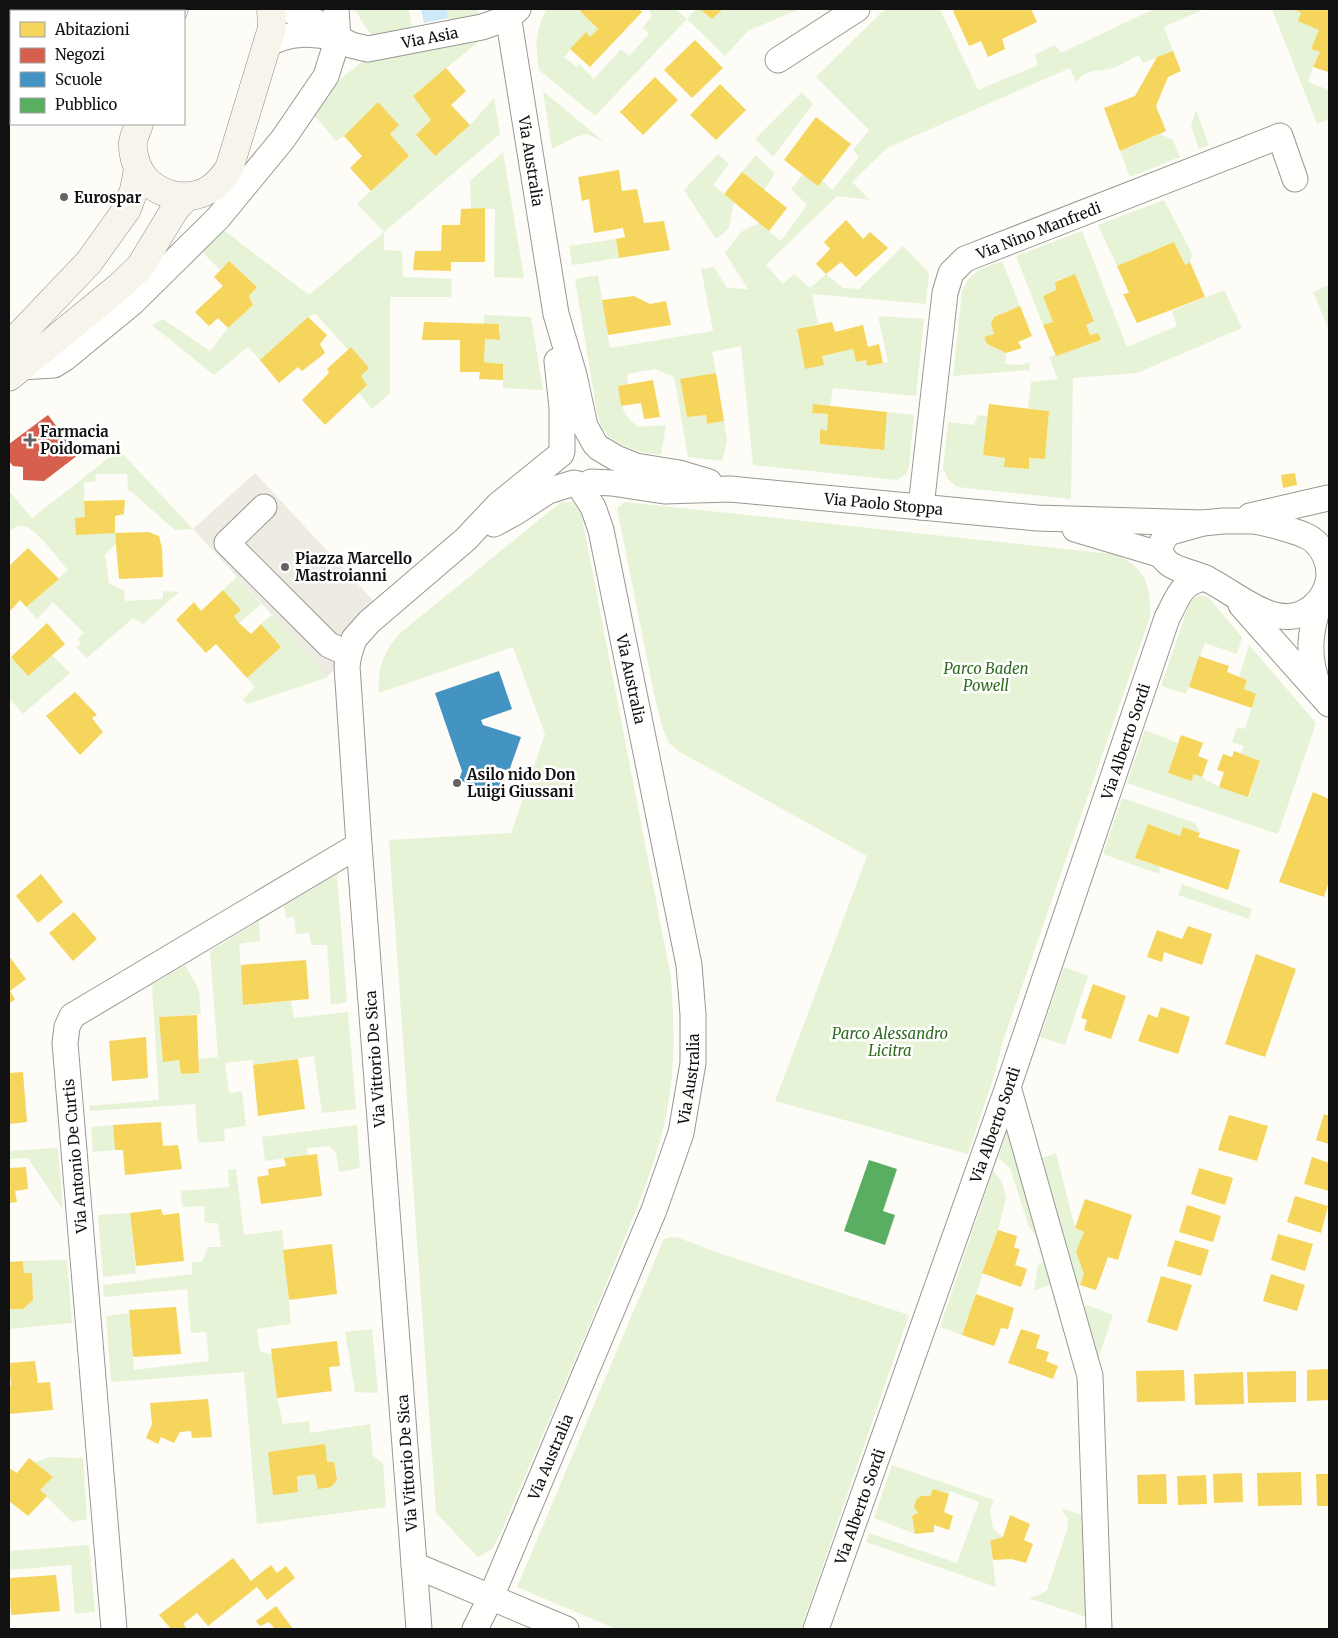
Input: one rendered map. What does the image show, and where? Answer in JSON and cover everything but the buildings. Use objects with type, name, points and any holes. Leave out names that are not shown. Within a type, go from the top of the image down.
[{"type":"main road","points":[[139,125],[133,142],[134,156],[138,169],[146,180],[157,189],[170,195],[186,197],[197,195],[221,181],[229,170],[272,28],[271,9]]},
{"type":"main road","points":[[13,364],[127,209],[134,190],[138,169]]},
{"type":"main road","points":[[13,364],[120,286],[140,267],[175,209],[186,197]]},
{"type":"street","points":[[287,9],[316,22],[338,38]]},
{"type":"street","points":[[13,364],[54,365],[65,358],[133,302],[218,218],[283,139],[326,76],[338,38],[336,9]]},
{"type":"street","points":[[778,60],[857,9]]},
{"type":"street","name":"Via Asia","points":[[338,38],[350,45],[368,48],[482,27],[511,12]]},
{"type":"street","name":"Via Australia","points":[[511,12],[556,314]]},
{"type":"street","points":[[267,45],[276,39],[292,34],[308,33],[338,38]]},
{"type":"street","name":"Via Nino Manfredi","points":[[921,507],[945,293],[951,273],[965,259],[1280,136],[1295,179]]},
{"type":"street","points":[[466,539],[516,512],[548,491],[589,481],[604,464],[603,455],[585,426],[574,375],[556,314]]},
{"type":"street","points":[[556,314],[558,375],[563,435],[562,452],[559,462],[561,471],[566,478],[664,491],[730,489]]},
{"type":"street","points":[[466,539],[498,505],[574,441],[581,440],[597,446],[616,458],[636,466],[679,473],[730,489]]},
{"type":"street","name":"Via Australia","points":[[475,1629],[491,1597],[654,1210],[681,1133],[693,1064],[693,1014],[689,965],[601,530],[593,507],[589,481]]},
{"type":"street","name":"Via Paolo Stoppa","points":[[730,489],[1037,518],[1213,522]]},
{"type":"street","points":[[1162,556],[1162,542],[1171,532],[1328,498]]},
{"type":"street","points":[[1325,700],[1313,672],[1310,657],[1314,618],[1329,579],[1329,567],[1318,545],[1301,526],[1301,520],[1305,511],[1328,498]]},
{"type":"street","points":[[264,507],[227,542],[329,645],[349,654]]},
{"type":"street","name":"Via Paolo Stoppa","points":[[1037,518],[1126,543],[1162,556],[1172,565],[1206,578],[1265,612],[1288,617],[1300,614],[1310,609],[1324,596]]},
{"type":"street","points":[[1213,522],[1254,521],[1274,525],[1314,540]]},
{"type":"street","name":"Via Vittorio De Sica","points":[[419,1629],[347,666],[354,639],[369,622],[466,539]]},
{"type":"street","name":"Via Alberto Sordi","points":[[1162,556],[1167,582],[1167,618]]},
{"type":"street","name":"Via Alberto Sordi","points":[[816,1629],[1008,1087],[1167,618],[1181,592],[1189,583],[1206,578]]},
{"type":"street","points":[[1230,592],[1325,700]]},
{"type":"street","name":"Via Antonio De Curtis","points":[[114,1629],[66,1053],[67,1027],[72,1016],[359,845]]},
{"type":"street","points":[[1008,1087],[1090,1376],[1099,1629]]},
{"type":"street","points":[[414,1564],[566,1629]]},
{"type":"green space","points":[[354,9],[409,9],[412,30],[371,35]]},
{"type":"green space","points":[[447,9],[478,9],[480,18],[449,23]]},
{"type":"green space","points":[[547,9],[578,9],[598,29],[590,37],[586,32],[564,57],[576,67],[579,64],[594,79],[621,49],[629,56],[649,34],[643,27],[652,16],[648,9],[676,9],[687,19],[595,116],[539,70],[537,54],[538,31]]},
{"type":"green space","points":[[696,9],[700,9],[712,19],[723,9],[799,9],[748,31],[725,56],[687,19]]},
{"type":"green space","points":[[888,9],[940,9],[978,90],[1038,65],[1035,54],[1055,45],[1061,53],[1154,9],[1204,9],[1164,27],[1173,51],[1143,63],[1139,55],[1113,68],[1087,73],[1076,82],[1070,68],[887,148],[852,182],[870,200],[837,196],[766,265],[783,284],[794,274],[810,288],[826,274],[843,288],[859,289],[903,246],[929,273],[926,304],[812,294],[818,324],[797,329],[805,369],[823,365],[822,356],[853,349],[856,362],[866,360],[867,366],[888,362],[878,316],[924,319],[916,396],[833,388],[830,406],[813,405],[812,413],[828,414],[827,431],[820,430],[820,444],[883,450],[887,412],[914,415],[909,467],[906,474],[897,480],[753,465],[741,346],[712,352],[716,373],[680,380],[687,417],[706,415],[707,424],[724,421],[727,441],[722,461],[688,457],[674,377],[655,369],[627,374],[628,385],[618,386],[625,414],[638,427],[666,425],[661,455],[637,451],[613,440],[602,428],[597,413],[575,279],[598,275],[610,348],[713,331],[701,269],[714,267],[727,288],[748,289],[725,253],[741,232],[759,223],[781,241],[807,205],[791,189],[803,174],[818,186],[822,180],[832,190],[859,157],[853,150],[869,130],[816,77],[882,12]]},
{"type":"green space","points":[[1272,9],[1293,9],[1301,13],[1299,21],[1319,30],[1311,49],[1320,52],[1308,82],[1329,90],[1329,119],[1317,124]]},
{"type":"green space","points":[[484,37],[413,96],[431,120],[416,136],[435,155],[470,125],[494,98],[500,134],[384,232],[357,204],[408,156],[390,134],[398,125],[378,102],[344,136],[336,141],[313,114],[327,93],[344,76],[366,59]]},
{"type":"green space","points":[[543,91],[604,142],[587,134],[575,137],[552,149]]},
{"type":"green space","points":[[802,92],[813,104],[773,157],[755,139]]},
{"type":"green space","points":[[1196,110],[1209,145],[1199,149],[1191,126]]},
{"type":"green space","points":[[1160,134],[1173,140],[1180,157],[1130,177],[1120,151]]},
{"type":"green space","points":[[503,152],[524,278],[494,277],[495,209],[471,209],[470,181]]},
{"type":"green space","points":[[718,154],[729,164],[713,185],[734,202],[729,228],[716,239],[684,190]]},
{"type":"green space","points":[[756,155],[775,174],[764,190],[742,172]]},
{"type":"green space","points":[[1164,200],[1192,254],[1190,262],[1185,265],[1174,242],[1117,266],[1098,225]]},
{"type":"green space","points":[[222,229],[309,295],[384,232],[384,250],[402,251],[403,277],[452,279],[451,297],[390,297],[390,393],[372,409],[359,393],[361,376],[350,348],[348,350],[315,313],[308,317],[260,360],[248,347],[214,375],[152,325],[163,319],[210,351],[228,328],[253,305],[249,296],[257,287],[229,261],[220,270],[201,251]]},
{"type":"green space","points":[[1082,231],[1127,347],[1177,326],[1172,311],[1224,290],[1242,328],[1137,373],[1073,378],[1071,499],[957,487],[948,479],[943,468],[948,422],[973,425],[978,415],[988,416],[983,455],[1005,458],[1005,467],[1029,469],[1029,458],[1045,459],[1049,411],[1028,408],[1031,382],[1058,379],[1049,357],[1101,340],[1098,333],[1090,335],[1086,325],[1094,320],[1075,274],[1055,281],[1056,290],[1043,296],[1053,322],[1043,325],[1016,256]]},
{"type":"green space","points":[[616,239],[619,258],[572,265],[569,246]]},
{"type":"green space","points":[[1002,261],[1020,306],[994,317],[991,324],[994,334],[984,337],[987,344],[1006,353],[1005,364],[1022,365],[1029,362],[1030,370],[953,376],[962,292],[969,279],[978,271]]},
{"type":"green space","points":[[1329,285],[1329,330],[1313,292]]},
{"type":"green space","points":[[484,315],[531,317],[543,390],[503,388],[503,364],[484,362],[485,339],[500,340],[500,325],[484,324]]},
{"type":"green space","points":[[119,450],[193,529],[175,530],[128,490],[127,474],[96,474],[95,482],[84,482],[85,517],[76,518],[76,534],[115,533],[116,543],[105,555],[109,583],[124,591],[125,601],[163,599],[163,591],[179,592],[143,624],[133,618],[87,658],[77,648],[81,643],[77,639],[84,633],[53,602],[37,619],[26,607],[68,570],[32,530],[22,526],[15,527],[9,531],[9,491],[32,518]]},
{"type":"green space","points":[[561,502],[572,502],[581,513],[671,978],[672,1077],[663,1130],[629,1228],[500,1535],[492,1549],[478,1557],[436,1513],[389,840],[511,833],[545,734],[513,647],[379,693],[379,676],[385,655],[399,634]]},
{"type":"green space","points":[[625,502],[1113,554],[1131,563],[1142,574],[1148,587],[1150,617],[1003,1041],[993,1079],[968,1154],[775,1101],[867,856],[678,751],[669,743],[662,727],[654,694],[617,508]]},
{"type":"green space","points":[[237,577],[261,604],[239,623],[234,616],[241,610],[223,590]]},
{"type":"green space","points":[[1199,595],[1208,597],[1242,637],[1237,654],[1205,643],[1186,694],[1161,686],[1190,601]]},
{"type":"green space","points":[[272,615],[319,666],[326,678],[247,704],[243,699],[255,687],[247,678],[281,647],[261,624]]},
{"type":"green space","points":[[1249,645],[1316,723],[1278,834],[1127,783],[1145,730],[1178,743],[1168,773],[1190,781],[1194,774],[1219,787],[1249,797],[1260,761],[1241,754],[1244,746],[1232,742],[1237,727],[1245,729],[1256,695],[1244,689],[1247,680],[1239,677]]},
{"type":"green space","points":[[52,655],[70,673],[23,714],[9,698],[9,658],[11,657],[28,675]]},
{"type":"green space","points":[[1122,798],[1195,823],[1200,833],[1183,827],[1180,836],[1148,824],[1135,858],[1160,867],[1159,874],[1103,854]]},
{"type":"green space","points":[[337,874],[347,1002],[331,1005],[327,945],[311,945],[309,933],[296,934],[294,917],[286,918],[284,906]]},
{"type":"green space","points":[[1182,884],[1252,909],[1249,919],[1178,895]]},
{"type":"green space","points":[[259,921],[260,941],[239,944],[244,1005],[291,1001],[294,1018],[348,1012],[356,1109],[322,1113],[314,1056],[253,1065],[252,1060],[225,1063],[229,1093],[242,1091],[246,1126],[224,1129],[225,1141],[198,1143],[195,1104],[90,1111],[89,1106],[159,1100],[152,985],[185,965],[199,990],[201,1014],[160,1017],[163,1061],[179,1060],[181,1074],[199,1073],[199,1059],[218,1057],[210,951]]},
{"type":"green space","points":[[1064,967],[1088,976],[1065,1045],[1040,1037]]},
{"type":"green space","points":[[113,1125],[115,1150],[93,1152],[91,1127]]},
{"type":"green space","points":[[357,1125],[360,1168],[339,1172],[336,1152],[329,1146],[307,1148],[308,1155],[265,1161],[262,1137]]},
{"type":"green space","points":[[1008,1128],[1056,1282],[1034,1291],[1038,1265],[1044,1262],[1035,1235],[1029,1227],[1010,1168],[998,1158]]},
{"type":"green space","points":[[58,1148],[63,1210],[28,1158],[9,1159],[9,1151]]},
{"type":"green space","points":[[1056,1153],[1075,1228],[1084,1232],[1084,1274],[1080,1285],[1072,1289],[1039,1159]]},
{"type":"green space","points":[[236,1169],[244,1235],[282,1230],[291,1324],[257,1329],[260,1351],[272,1355],[277,1398],[283,1424],[309,1421],[310,1433],[370,1424],[373,1456],[383,1463],[386,1507],[257,1524],[244,1372],[111,1382],[106,1316],[129,1313],[134,1370],[209,1361],[206,1332],[191,1333],[187,1289],[104,1297],[103,1285],[193,1274],[191,1262],[202,1262],[208,1247],[221,1247],[218,1223],[205,1223],[204,1206],[182,1207],[181,1191],[229,1187],[228,1170]]},
{"type":"green space","points":[[993,1171],[1002,1182],[1006,1199],[998,1230],[962,1335],[940,1327]]},
{"type":"green space","points":[[130,1213],[136,1273],[103,1277],[98,1215]]},
{"type":"green space","points":[[671,1237],[679,1238],[722,1254],[909,1315],[801,1629],[616,1629],[517,1587],[664,1239]]},
{"type":"green space","points":[[67,1260],[72,1323],[9,1329],[9,1309],[23,1308],[33,1300],[32,1273],[24,1273],[23,1261]]},
{"type":"green space","points":[[1087,1305],[1113,1315],[1096,1365],[1079,1310]]},
{"type":"green space","points":[[372,1329],[378,1393],[355,1392],[345,1332]]},
{"type":"green space","points":[[50,1457],[83,1458],[87,1519],[72,1522],[40,1490],[53,1477],[34,1462]]},
{"type":"green space","points":[[892,1465],[994,1500],[990,1509],[993,1529],[1003,1537],[990,1541],[996,1587],[866,1542],[869,1533],[957,1563],[979,1502],[950,1491],[949,1494],[933,1489],[930,1496],[919,1498],[915,1504],[914,1507],[918,1513],[912,1516],[915,1534],[874,1518]]},
{"type":"green space","points":[[1061,1508],[1085,1516],[1087,1617],[1028,1598],[1039,1595],[1047,1590],[1067,1530],[1068,1519]]},
{"type":"green space","points":[[89,1545],[95,1612],[75,1614],[71,1565],[9,1570],[9,1551]]},
{"type":"shaded area","name":"Piazza Marcello Mastroianni","points":[[255,473],[383,611],[349,654],[326,678],[319,666],[193,529]]},
{"type":"water","points":[[421,9],[447,9],[448,18],[424,23]]},
{"type":"place","name":"Eurospar","points":[[64,197]]},
{"type":"place","name":"Farmacia Poidomani","points":[[30,440]]},
{"type":"place","name":"Piazza Marcello Mastroianni","points":[[285,567]]},
{"type":"place","name":"Asilo nido Don Luigi Giussani","points":[[457,783]]},
{"type":"park label","name":"Parco Baden Powell","points":[[986,676]]},
{"type":"park label","name":"Parco Alessandro Licitra","points":[[890,1042]]}]
